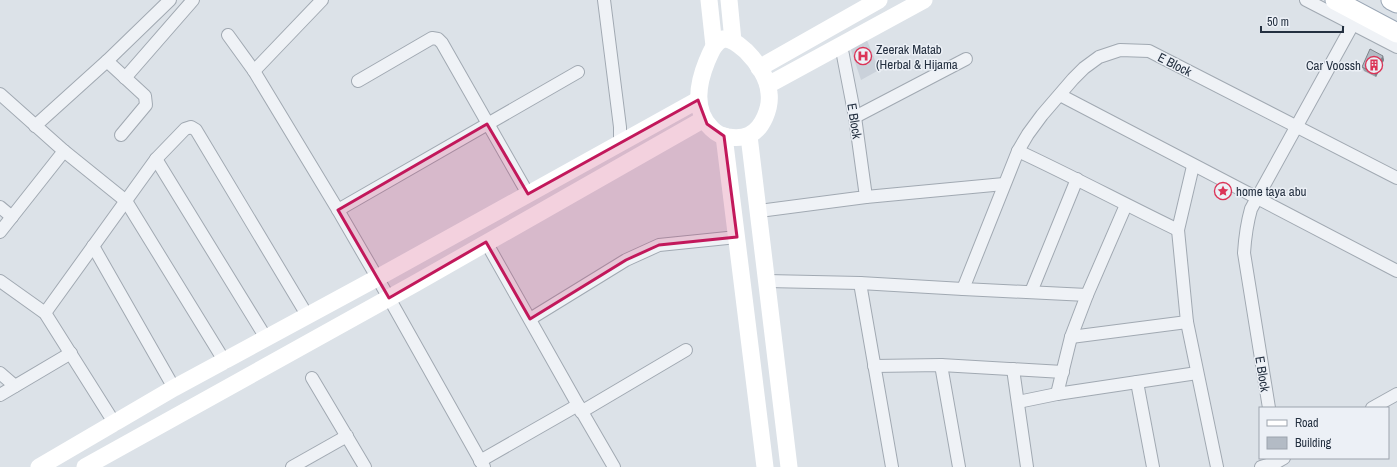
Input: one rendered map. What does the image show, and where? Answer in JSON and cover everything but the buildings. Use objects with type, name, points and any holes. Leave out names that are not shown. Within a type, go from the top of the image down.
[{"type":"main road","points":[[1335,0],[1397,33]]},
{"type":"main road","points":[[1391,0],[1397,3]]},
{"type":"street","points":[[35,126],[107,61],[170,0]]},
{"type":"street","points":[[125,78],[193,0]]},
{"type":"street","points":[[254,72],[322,0]]},
{"type":"street","points":[[604,0],[620,127],[620,143]]},
{"type":"street","points":[[709,0],[714,46]]},
{"type":"street","points":[[729,0],[733,41]]},
{"type":"street","points":[[759,68],[879,0]]},
{"type":"street","points":[[768,85],[924,0]]},
{"type":"street","points":[[1306,0],[1397,47]]},
{"type":"street","name":"E Block","points":[[1269,407],[1244,253],[1248,219],[1251,209],[1353,24]]},
{"type":"street","points":[[228,35],[254,72],[338,210],[482,464],[686,350]]},
{"type":"street","points":[[358,81],[432,38],[438,39],[528,194]]},
{"type":"street","points":[[723,39],[733,41],[749,55],[759,68],[768,85],[770,96],[765,116],[757,128],[749,136],[737,138],[724,136],[713,130],[704,119],[700,109],[698,100],[702,72],[714,46],[718,41],[723,39]]},
{"type":"street","name":"E Block","points":[[840,45],[855,117],[866,197]]},
{"type":"street","name":"E Block","points":[[963,289],[1018,151],[1032,130],[1060,95],[1084,68],[1099,57],[1120,50],[1149,51],[1297,126]]},
{"type":"street","points":[[855,117],[966,59]]},
{"type":"street","points":[[107,61],[145,96],[146,105],[121,135]]},
{"type":"street","points":[[338,210],[578,72]]},
{"type":"street","points":[[0,94],[64,151],[126,201],[225,362]]},
{"type":"street","points":[[1060,95],[1193,166],[1397,271]]},
{"type":"street","points":[[39,467],[174,388],[225,362],[307,315],[377,278],[698,100]]},
{"type":"street","points":[[85,467],[389,298],[704,119]]},
{"type":"street","points":[[1297,126],[1397,178]]},
{"type":"street","points":[[45,313],[156,159],[184,129],[191,127],[196,130],[307,315]]},
{"type":"street","points":[[724,136],[765,467]]},
{"type":"street","points":[[749,136],[789,467]]},
{"type":"street","points":[[0,232],[64,151]]},
{"type":"street","points":[[1018,151],[1077,179],[1126,206],[1178,230]]},
{"type":"street","points":[[156,159],[266,338]]},
{"type":"street","points":[[1193,166],[1178,230],[1187,322],[1217,467]]},
{"type":"street","points":[[1032,292],[1077,179]]},
{"type":"street","points":[[759,212],[866,197],[1004,184]]},
{"type":"street","points":[[1057,394],[1071,337],[1086,295],[1126,206]]},
{"type":"street","points":[[0,207],[12,217]]},
{"type":"street","points":[[530,319],[626,260],[659,245],[737,237]]},
{"type":"street","points":[[486,242],[614,467]]},
{"type":"street","points":[[93,246],[174,388]]},
{"type":"street","points":[[0,281],[45,313],[114,424]]},
{"type":"street","points":[[767,281],[860,282],[1086,295]]},
{"type":"street","points":[[860,282],[892,467]]},
{"type":"street","points":[[1071,337],[1187,322]]},
{"type":"street","points":[[0,395],[71,353]]},
{"type":"street","points":[[874,366],[941,366],[1063,372]]},
{"type":"street","points":[[941,366],[959,467]]},
{"type":"street","points":[[1013,369],[1027,467]]},
{"type":"street","points":[[0,373],[15,386]]},
{"type":"street","points":[[1018,402],[1057,394],[1197,373]]},
{"type":"street","points":[[312,378],[365,467]]},
{"type":"street","points":[[1137,382],[1153,467]]},
{"type":"street","points":[[1374,407],[1397,394]]},
{"type":"street","points":[[292,467],[347,436]]},
{"type":"street","points":[[1261,467],[1279,461]]},
{"type":"highlighted area","points":[[698,100],[707,124],[724,136],[737,237],[659,245],[626,260],[530,319],[486,242],[389,298],[338,210],[487,124],[528,194]]},
{"type":"shaded area","name":"Zeerak Matab (Herbal & Hijama","points":[[866,38],[879,70],[861,80],[850,47]]},
{"type":"place","name":"Zeerak Matab (Herbal & Hijama","points":[[863,56]]},
{"type":"place","name":"Car Voossh","points":[[1374,65]]},
{"type":"place","name":"home taya abu","points":[[1223,191]]}]
